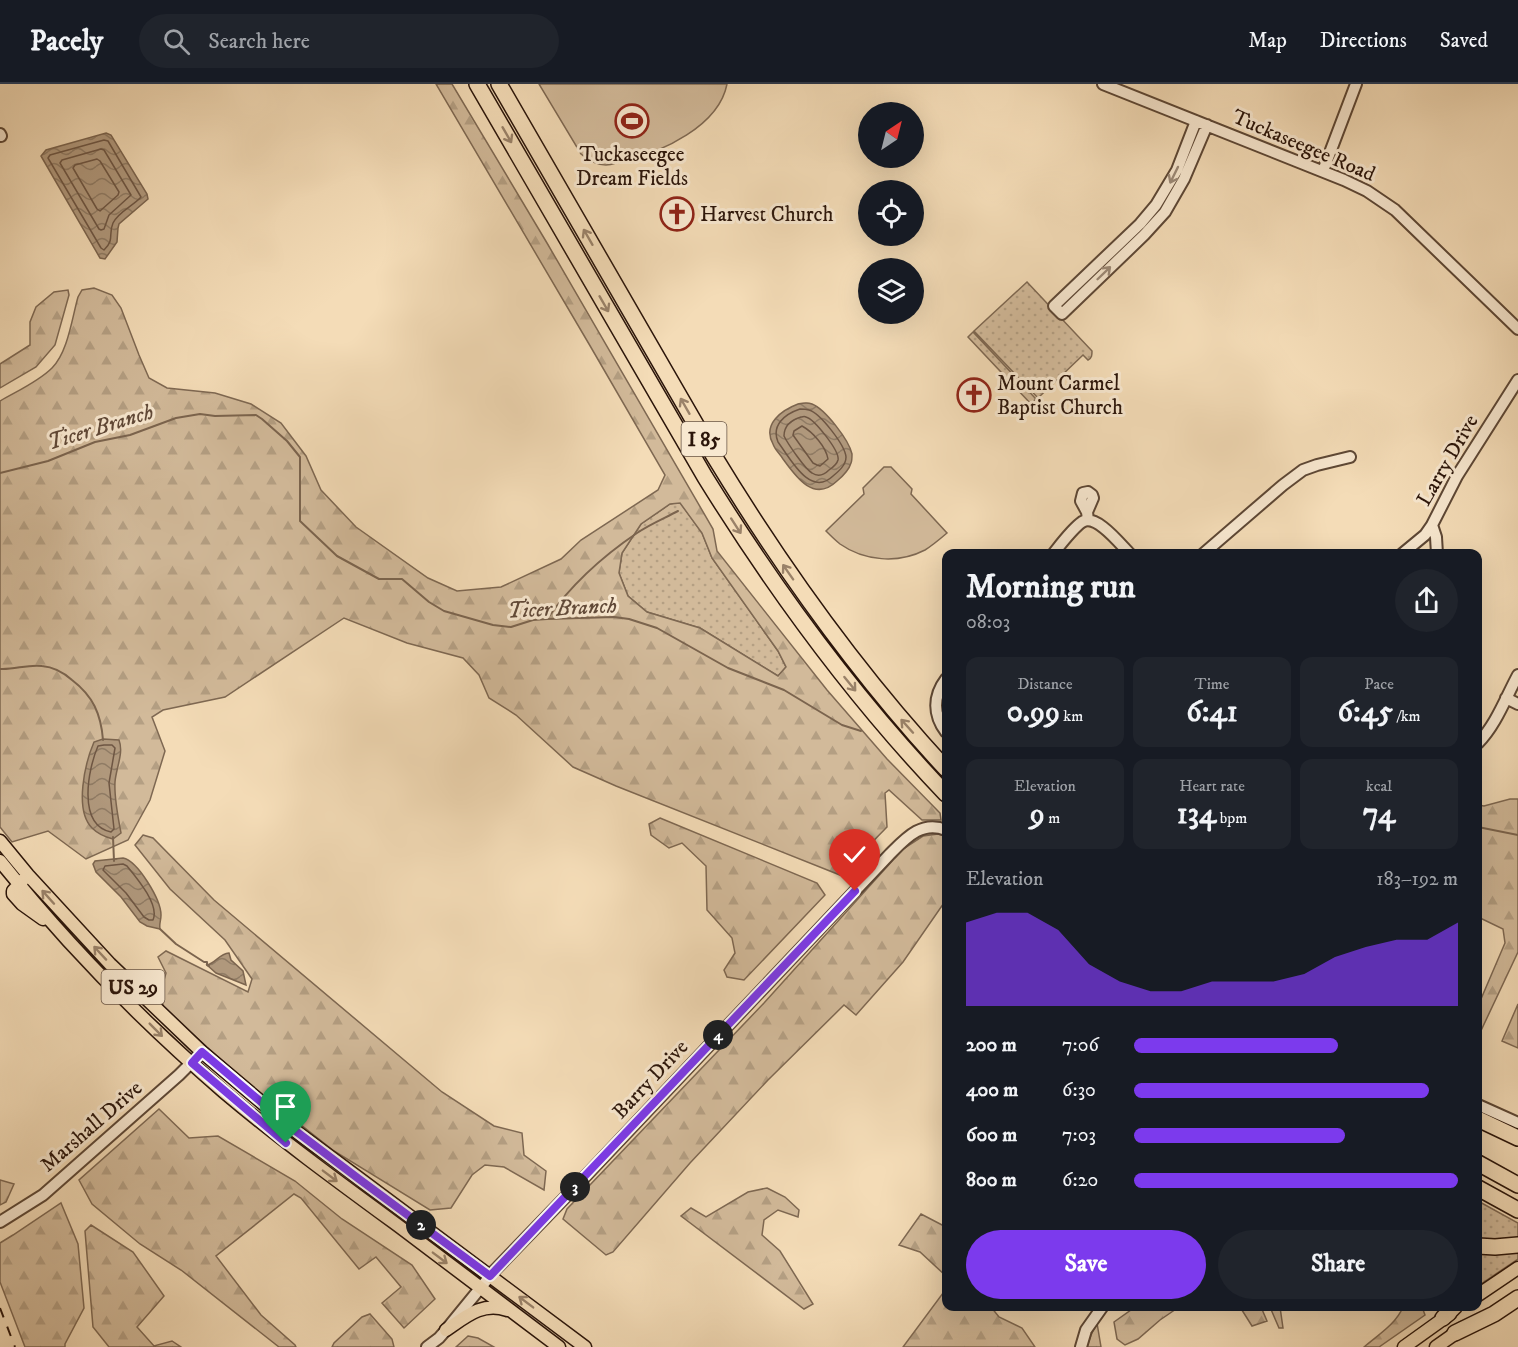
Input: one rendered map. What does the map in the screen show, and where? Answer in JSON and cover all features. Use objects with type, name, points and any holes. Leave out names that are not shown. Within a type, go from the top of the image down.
[{"type":"highway","name":"I 85","points":[[477,84],[731,519],[773,582],[847,680],[897,741],[942,790]]},
{"type":"highway","name":"I 85","points":[[499,84],[714,456],[764,536],[838,640],[898,716],[942,765]]},
{"type":"highway","points":[[1482,1121],[1518,1138]]},
{"type":"highway","points":[[1482,1165],[1518,1185]]},
{"type":"highway","points":[[1482,1190],[1518,1210]]},
{"type":"highway","points":[[1482,1246],[1518,1245]]},
{"type":"highway","points":[[1455,1333],[1494,1314],[1518,1298]]},
{"type":"highway","points":[[1443,1318],[1450,1311]]},
{"type":"main road","name":"US 29","points":[[0,841],[28,875],[125,978],[202,1052],[293,1129],[585,1347]]},
{"type":"main road","points":[[0,861],[18,884],[28,875]]},
{"type":"main road","name":"US 29","points":[[18,884],[13,891],[15,898],[58,928],[100,974],[192,1063],[286,1143],[559,1347]]},
{"type":"main road","points":[[1482,1292],[1518,1268]]},
{"type":"main road","points":[[1436,1347],[1518,1290]]},
{"type":"main road","points":[[446,1330],[481,1308],[500,1307],[512,1312]]},
{"type":"main road","points":[[1404,1347],[1454,1311]]},
{"type":"street","name":"Tuckaseegee Road","points":[[1102,84],[1323,171],[1367,191],[1395,210],[1518,329]]},
{"type":"street","points":[[1323,171],[1356,84]]},
{"type":"street","points":[[1058,310],[1144,235],[1165,212],[1188,170],[1201,123]]},
{"type":"street","name":"Larry Drive","points":[[1408,549],[1425,535],[1432,525],[1463,466],[1518,380]]},
{"type":"street","points":[[1209,549],[1303,470],[1350,457]]},
{"type":"street","points":[[1057,549],[1087,516],[1099,524],[1125,549]]},
{"type":"street","points":[[1432,525],[1437,549]]},
{"type":"street","points":[[1482,738],[1518,675]]},
{"type":"street","points":[[942,685],[937,694],[936,708],[942,726]]},
{"type":"street","points":[[1506,698],[1518,704]]},
{"type":"street","name":"Barry Drive","points":[[427,1347],[446,1330],[490,1276],[890,854],[913,833],[926,828],[942,828]]},
{"type":"street","name":"Marshall Drive","points":[[0,1222],[43,1195],[202,1052]]},
{"type":"street","points":[[1482,1107],[1518,1123]]},
{"type":"street","points":[[1081,1347],[1086,1330],[1099,1311]]},
{"type":"green space","points":[[436,84],[452,84],[713,529],[717,551],[827,690],[887,759],[940,813],[941,820],[922,820],[889,790],[885,793],[887,827],[840,875],[573,767],[516,715],[489,698],[479,675],[463,658],[407,643],[344,618],[225,697],[163,710],[152,717],[165,751],[150,800],[128,840],[86,859],[48,831],[12,842],[0,827],[0,401],[40,378],[52,368],[66,344],[78,297],[82,290],[94,288],[112,295],[121,308],[149,378],[167,388],[215,393],[251,404],[281,423],[306,456],[321,490],[356,527],[428,578],[457,591],[501,587],[561,559],[581,540],[658,490],[665,475]],"holes":[[[680,503],[702,533],[712,558],[778,651],[786,667],[778,676],[700,628],[647,612],[628,596],[619,573],[622,553],[641,524],[670,504]]]},
{"type":"green space","name":"Tuckaseegee Dream Fields","points":[[539,84],[727,84],[722,99],[713,112],[687,135],[639,157],[606,165],[592,162],[581,154]]},
{"type":"green space","points":[[1027,282],[1092,351],[1092,356],[1088,360],[1083,355],[1038,398],[974,331]]},
{"type":"green space","points":[[68,290],[69,295],[55,345],[36,367],[0,388],[0,364],[30,345],[30,322],[36,307],[54,292]]},
{"type":"green space","points":[[973,332],[1036,399],[1031,404],[968,337]]},
{"type":"green space","points":[[884,467],[891,467],[912,489],[911,494],[947,533],[925,550],[893,559],[870,557],[849,550],[826,531],[864,494],[863,488]]},
{"type":"green space","points":[[680,502],[702,533],[712,558],[778,651],[786,667],[778,676],[700,628],[647,612],[628,596],[619,573],[622,553],[641,524],[670,504]]},
{"type":"green space","points":[[1518,799],[1518,952],[1482,1028],[1482,997],[1505,943],[1503,929],[1482,919],[1482,806]]},
{"type":"green space","points":[[660,818],[817,883],[825,895],[744,980],[727,977],[724,970],[735,953],[732,938],[707,910],[706,866],[682,843],[669,848],[651,835],[649,824]]},
{"type":"green space","points":[[143,835],[153,838],[214,900],[442,1092],[494,1126],[522,1133],[524,1155],[546,1171],[544,1190],[504,1167],[485,1165],[472,1175],[451,1208],[430,1210],[334,1151],[243,1079],[164,1009],[160,994],[166,973],[158,957],[166,951],[248,992],[252,979],[225,940],[170,889],[135,845]]},
{"type":"green space","points":[[942,835],[942,906],[903,962],[856,1015],[844,1005],[768,1080],[690,1163],[613,1252],[606,1255],[563,1219],[567,1209],[764,1003],[903,849],[923,836]]},
{"type":"green space","points":[[1518,1004],[1518,1048],[1502,1041]]},
{"type":"green space","points":[[159,1109],[189,1138],[218,1136],[295,1181],[342,1219],[412,1265],[435,1299],[404,1328],[382,1303],[401,1287],[376,1257],[359,1269],[301,1198],[294,1194],[216,1256],[261,1315],[296,1347],[279,1347],[181,1270],[140,1244],[92,1204],[79,1180]]},
{"type":"green space","points":[[0,1180],[14,1184],[6,1202],[0,1205]]},
{"type":"green space","points":[[767,1188],[785,1197],[799,1210],[798,1217],[778,1210],[764,1220],[762,1235],[780,1251],[813,1304],[804,1309],[681,1216],[691,1208],[706,1217],[748,1192]]},
{"type":"green space","points":[[61,1203],[78,1244],[84,1308],[65,1347],[25,1347],[0,1282],[0,1243]]},
{"type":"green space","points":[[1482,1203],[1518,1223],[1518,1240],[1482,1242]]},
{"type":"green space","points":[[921,1214],[942,1225],[942,1272],[920,1252],[899,1245]]},
{"type":"green space","points":[[91,1225],[133,1252],[164,1296],[137,1327],[154,1346],[172,1341],[181,1347],[109,1347],[93,1327],[85,1231]]},
{"type":"green space","points":[[1518,1250],[1518,1259],[1482,1283],[1482,1251]]},
{"type":"green space","points":[[942,1294],[942,1311],[994,1311],[999,1317],[1022,1328],[1035,1347],[903,1347]]},
{"type":"green space","points":[[1129,1311],[1173,1311],[1138,1339],[1125,1345],[1117,1339],[1114,1322]]},
{"type":"green space","points":[[1243,1311],[1263,1311],[1267,1321],[1252,1326]]},
{"type":"green space","points":[[1272,1311],[1281,1311],[1283,1328],[1279,1328]]},
{"type":"green space","points":[[1401,1311],[1424,1311],[1425,1315],[1379,1347],[1364,1347],[1381,1334]]},
{"type":"green space","points":[[370,1314],[392,1339],[394,1347],[332,1347],[362,1317]]},
{"type":"green space","points":[[1097,1323],[1101,1347],[1087,1347],[1091,1335]]},
{"type":"green space","points":[[468,1336],[478,1338],[494,1347],[456,1347]]},
{"type":"water","points":[[106,133],[111,135],[148,199],[119,224],[117,242],[105,259],[100,258],[41,156],[46,150]]},
{"type":"water","points":[[810,403],[823,412],[830,418],[850,448],[852,458],[849,468],[829,487],[813,488],[800,480],[776,450],[770,437],[770,430],[775,419],[798,404]]},
{"type":"water","points":[[103,739],[119,740],[120,745],[115,788],[121,833],[113,839],[92,828],[83,810],[83,786],[87,762],[94,742]]},
{"type":"water","points":[[123,858],[142,873],[153,891],[160,908],[160,929],[140,922],[121,897],[96,872],[93,864],[95,861]]},
{"type":"water","points":[[229,953],[231,960],[243,971],[246,985],[216,973],[207,965]]},
{"type":"waterway","name":"Ticer Branch","points":[[0,473],[48,461],[95,442],[130,435],[176,418],[200,414],[256,415],[287,441],[300,457],[300,521],[337,556],[379,579],[402,579],[429,602],[444,611],[493,625],[511,627],[533,620],[547,619],[614,617],[629,619],[657,628],[728,668],[784,690],[842,725],[861,731]]},
{"type":"waterway","points":[[547,619],[577,583],[612,551],[642,530],[678,511]]},
{"type":"waterway","points":[[0,669],[42,666],[65,675],[91,699],[98,714],[103,740]]},
{"type":"waterway","name":"Ticer Branch","points":[[1482,828],[1518,835]]},
{"type":"waterway","points":[[113,837],[114,861]]},
{"type":"waterway","points":[[160,929],[176,944],[207,962],[209,966]]},
{"type":"railway","points":[[0,1308],[15,1347]]},
{"type":"place","name":"Tuckaseegee Dream Fields","points":[[632,121]]},
{"type":"place","name":"Harvest Church","points":[[677,214]]},
{"type":"place","name":"Mount Carmel Baptist Church","points":[[974,395]]},
{"type":"route","points":[[286,1143],[192,1063],[202,1052],[293,1129],[490,1276],[855,891]]}]
